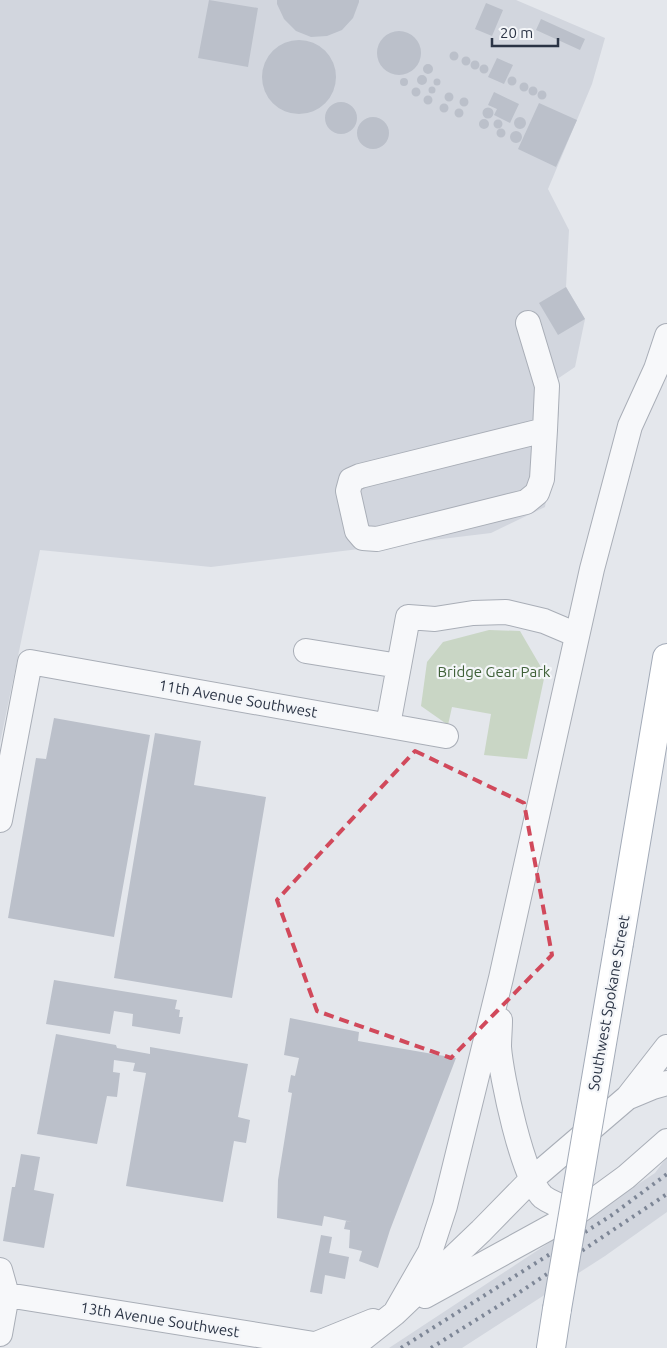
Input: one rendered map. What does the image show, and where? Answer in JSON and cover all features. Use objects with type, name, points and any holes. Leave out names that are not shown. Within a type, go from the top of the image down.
[{"type":"main road","name":"Southwest Spokane Street","points":[[551,1348],[667,658]]},
{"type":"street","points":[[528,323],[546,386],[545,430],[542,479],[537,493],[526,502],[377,539],[363,538],[357,531],[348,491],[351,480],[360,476],[545,430]]},
{"type":"street","points":[[395,1313],[430,1252],[445,1206],[501,978],[592,569],[630,426],[656,368],[667,336]]},
{"type":"street","points":[[388,725],[408,616],[435,620],[473,613],[506,612],[544,621],[578,635]]},
{"type":"street","points":[[306,651],[399,666]]},
{"type":"street","name":"11th Avenue Southwest","points":[[0,820],[30,662],[446,736]]},
{"type":"street","points":[[501,978],[500,1047],[509,1108],[531,1180],[542,1196],[556,1204],[578,1212]]},
{"type":"street","points":[[351,1348],[395,1313],[481,1231],[531,1180],[628,1097],[667,1047]]},
{"type":"street","points":[[628,1097],[653,1087],[667,1084]]},
{"type":"street","points":[[285,1348],[310,1346],[395,1313],[578,1212],[626,1177],[667,1141]]},
{"type":"street","points":[[0,1270],[7,1294],[0,1334]]},
{"type":"street","name":"13th Avenue Southwest","points":[[7,1294],[310,1346]]},
{"type":"highlighted area","points":[[415,751],[524,803],[552,955],[451,1058],[317,1011],[277,900]]},
{"type":"shaded area","points":[[0,0],[516,0],[605,38],[592,84],[548,189],[569,230],[566,287],[585,319],[575,367],[547,386],[559,412],[545,507],[491,533],[211,567],[40,550],[0,743]]},
{"type":"shaded area","points":[[667,1157],[667,1212],[605,1256],[462,1348],[389,1348],[655,1173]]},
{"type":"green space","name":"Bridge Gear Park","points":[[489,630],[520,631],[545,674],[527,759],[484,755],[491,714],[452,707],[448,725],[421,706],[427,662],[443,642]]},
{"type":"building","points":[[209,0],[258,8],[248,67],[198,58]]},
{"type":"building","points":[[277,0],[359,0],[359,2],[353,18],[342,30],[327,36],[311,37],[296,31],[284,19]]},
{"type":"building","points":[[486,3],[503,10],[492,36],[475,29]]},
{"type":"building","points":[[541,19],[585,39],[580,50],[536,30]]},
{"type":"building","points":[[399,31],[411,35],[417,41],[421,53],[417,65],[411,71],[399,75],[387,71],[381,65],[377,53],[381,41],[387,35]]},
{"type":"building","points":[[299,40],[313,43],[325,51],[333,63],[336,77],[333,91],[325,103],[313,111],[299,114],[285,111],[273,103],[265,91],[262,77],[265,63],[273,51],[285,43]]},
{"type":"building","points":[[454,52],[458,56],[454,60],[450,56]]},
{"type":"building","points":[[466,57],[470,61],[466,65],[462,61]]},
{"type":"building","points":[[497,58],[513,65],[504,84],[488,77]]},
{"type":"building","points":[[475,60],[480,65],[475,70],[470,65]]},
{"type":"building","points":[[428,64],[433,69],[428,74],[423,69]]},
{"type":"building","points":[[484,65],[488,69],[484,73],[480,69]]},
{"type":"building","points":[[422,75],[427,80],[422,85],[417,80]]},
{"type":"building","points":[[512,77],[516,81],[512,85],[508,81]]},
{"type":"building","points":[[404,78],[408,82],[404,86],[400,82]]},
{"type":"building","points":[[437,78],[441,82],[437,86],[433,82]]},
{"type":"building","points":[[524,83],[528,87],[524,91],[520,87]]},
{"type":"building","points":[[432,86],[436,90],[432,94],[428,90]]},
{"type":"building","points":[[533,87],[537,91],[533,95],[529,91]]},
{"type":"building","points":[[416,88],[420,92],[416,96],[412,92]]},
{"type":"building","points":[[542,91],[546,95],[542,99],[538,95]]},
{"type":"building","points":[[494,92],[519,104],[510,123],[494,115],[497,109],[488,105]]},
{"type":"building","points":[[449,93],[453,97],[449,101],[445,97]]},
{"type":"building","points":[[428,95],[433,100],[428,105],[423,100]]},
{"type":"building","points":[[464,98],[468,102],[464,106],[460,102]]},
{"type":"building","points":[[341,102],[353,106],[357,118],[353,130],[341,134],[329,130],[325,118],[329,106]]},
{"type":"building","points":[[539,103],[577,120],[556,167],[518,149]]},
{"type":"building","points":[[444,104],[448,108],[444,112],[440,108]]},
{"type":"building","points":[[486,108],[490,108],[493,113],[492,117],[486,118],[483,115],[483,111]]},
{"type":"building","points":[[459,109],[463,113],[459,117],[455,113]]},
{"type":"building","points":[[373,117],[385,121],[389,133],[385,145],[373,149],[361,145],[357,133],[361,121]]},
{"type":"building","points":[[518,117],[522,117],[526,123],[522,129],[518,129],[514,125],[514,121]]},
{"type":"building","points":[[482,119],[486,119],[489,124],[488,128],[482,129],[479,126],[479,122]]},
{"type":"building","points":[[498,119],[503,124],[498,129],[493,124]]},
{"type":"building","points":[[501,128],[506,133],[501,138],[496,133]]},
{"type":"building","points":[[516,131],[522,137],[516,143],[510,137]]},
{"type":"building","points":[[566,287],[585,319],[558,335],[539,303]]},
{"type":"building","points":[[54,718],[150,735],[114,937],[8,918],[36,758],[46,759]]},
{"type":"building","points":[[155,733],[201,741],[194,785],[266,797],[232,998],[114,978]]},
{"type":"building","points":[[54,980],[177,1000],[175,1009],[180,1010],[179,1017],[183,1017],[180,1034],[132,1026],[133,1014],[114,1011],[110,1034],[46,1024]]},
{"type":"building","points":[[290,1018],[359,1032],[358,1041],[456,1058],[390,1230],[378,1268],[359,1261],[362,1251],[349,1248],[350,1230],[344,1229],[346,1221],[352,1222],[324,1216],[322,1226],[277,1218],[278,1180],[292,1093],[288,1092],[291,1075],[295,1076],[299,1058],[284,1055]]},
{"type":"building","points":[[56,1034],[116,1045],[117,1048],[150,1054],[150,1047],[248,1064],[238,1117],[250,1120],[246,1143],[234,1141],[223,1202],[126,1186],[146,1073],[133,1071],[135,1063],[114,1060],[113,1072],[120,1073],[117,1097],[107,1096],[97,1144],[37,1134]]},
{"type":"building","points":[[21,1154],[40,1157],[34,1190],[54,1194],[44,1248],[3,1241],[12,1187],[15,1187]]},
{"type":"building","points":[[321,1235],[332,1237],[329,1253],[349,1257],[345,1279],[325,1275],[322,1294],[310,1292]]},
{"type":"railway","points":[[401,1348],[612,1215],[667,1174]]},
{"type":"railway","points":[[431,1348],[508,1300],[667,1194]]}]
